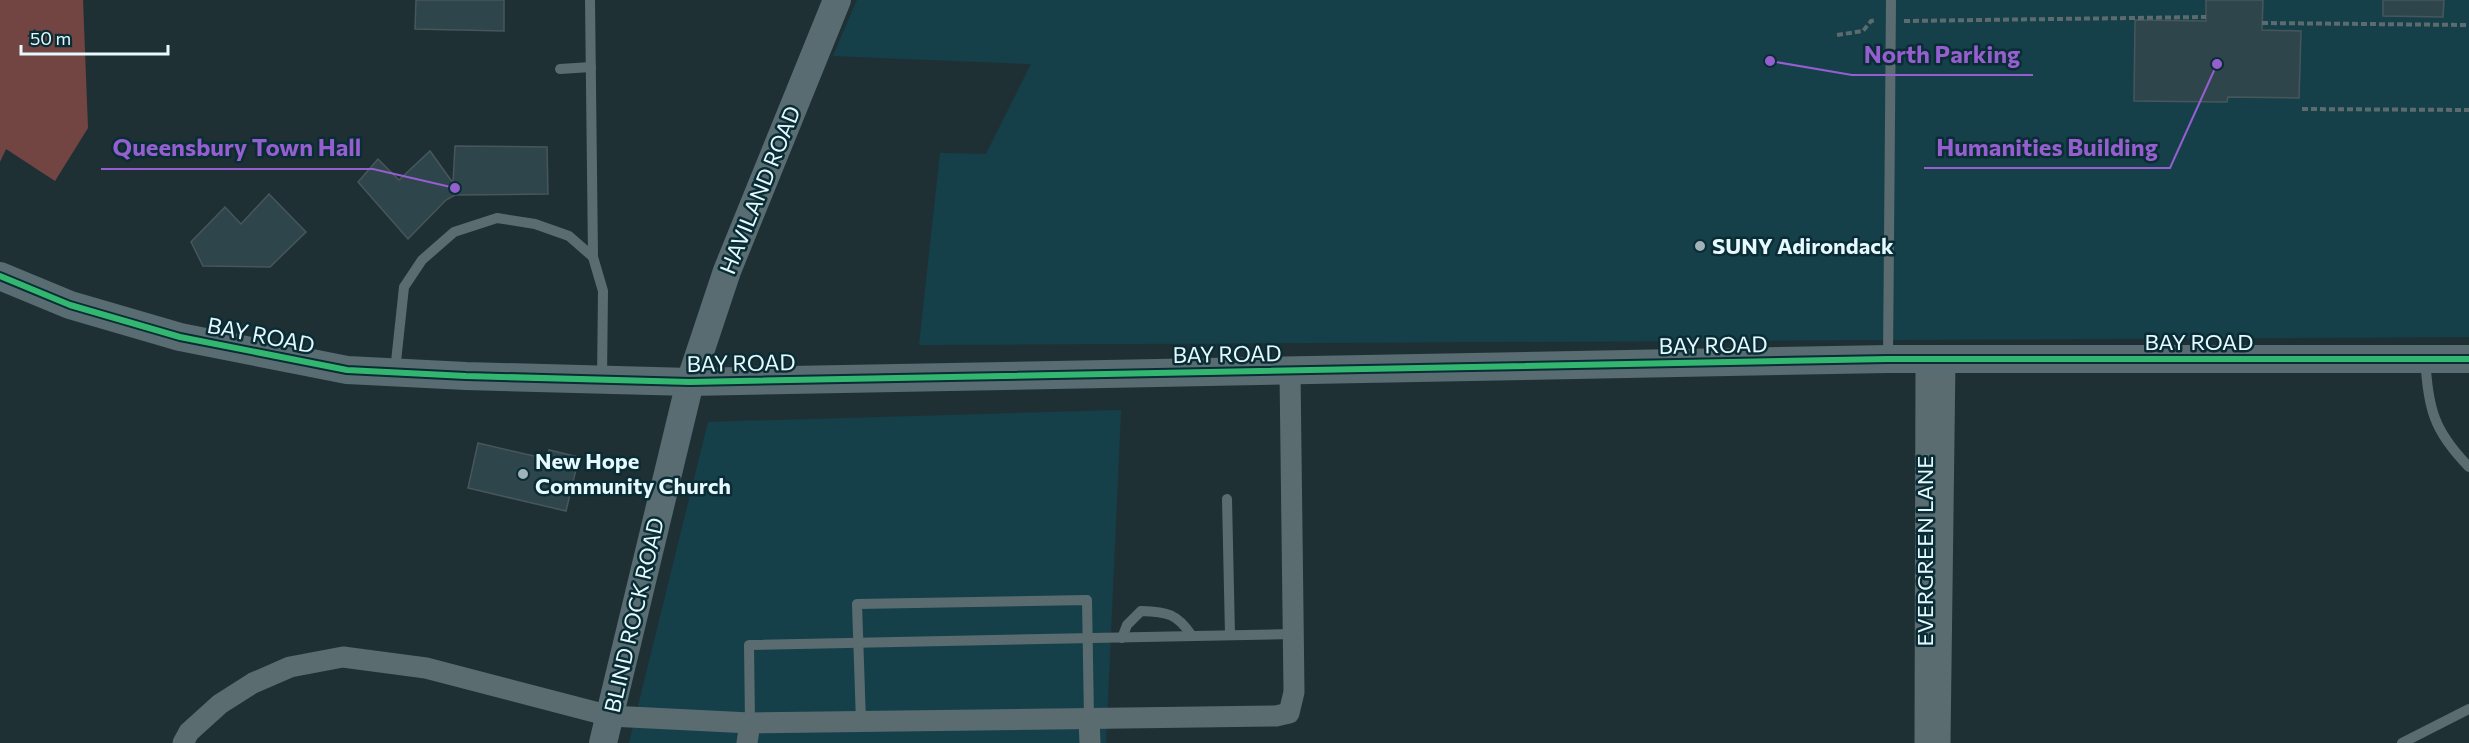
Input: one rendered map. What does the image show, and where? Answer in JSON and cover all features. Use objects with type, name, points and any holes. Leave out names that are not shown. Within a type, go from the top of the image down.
[{"type":"street","name":"HAVILAND ROAD","points":[[690,382],[727,271],[837,0]]},
{"type":"street","name":"BAY ROAD","points":[[0,276],[70,305],[180,337],[347,370],[602,380],[690,382],[1888,359],[2469,359]]},
{"type":"street","name":"EVERGREEN LANE","points":[[1925,743],[1935,360]]},
{"type":"street","name":"EVERGREEN LANE","points":[[1935,360],[1940,743]]},
{"type":"street","points":[[183,743],[189,732],[220,704],[253,683],[290,667],[343,657],[426,668],[606,729],[748,733],[861,722],[1276,716],[1289,713],[1294,692],[1290,370]]},
{"type":"street","name":"BLIND ROCK ROAD","points":[[606,729],[690,382]]},
{"type":"street","points":[[1089,719],[1090,743]]},
{"type":"lane","points":[[590,0],[594,257],[603,291],[602,380]]},
{"type":"lane","points":[[1888,359],[1891,0]]},
{"type":"lane","points":[[560,69],[591,67]]},
{"type":"lane","points":[[395,372],[404,287],[422,260],[454,232],[497,218],[535,224],[569,236],[594,257]]},
{"type":"lane","points":[[2425,359],[2428,396],[2434,421],[2450,447],[2469,467]]},
{"type":"lane","points":[[1227,499],[1230,635]]},
{"type":"lane","points":[[861,722],[857,604],[1087,600],[1089,719]]},
{"type":"lane","points":[[1122,638],[1126,625],[1141,611],[1164,612],[1174,616],[1183,623],[1192,636]]},
{"type":"lane","points":[[748,733],[749,645],[1293,634]]},
{"type":"lane","points":[[2402,743],[2469,709]]},
{"type":"path","points":[[1902,21],[2206,17]]},
{"type":"path","points":[[1837,35],[1863,31],[1871,21],[1877,20]]},
{"type":"path","points":[[2262,23],[2469,25]]},
{"type":"path","points":[[2302,110],[2469,110]]},
{"type":"shaded area","points":[[0,0],[83,0],[88,128],[55,181],[6,149],[0,162]]},
{"type":"shaded area","name":"SUNY Adirondack","points":[[857,0],[2469,0],[2469,337],[919,345],[940,153],[986,154],[1031,64],[833,56]]},
{"type":"shaded area","points":[[1121,410],[1106,743],[629,743],[708,422]]},
{"type":"building","points":[[416,0],[504,0],[504,31],[415,29]]},
{"type":"building","points":[[2206,0],[2263,0],[2262,30],[2301,31],[2299,98],[2228,97],[2227,102],[2134,101],[2135,20],[2206,21]]},
{"type":"building","points":[[2383,0],[2444,0],[2443,17],[2383,16]]},
{"type":"building","points":[[455,146],[547,147],[548,194],[455,195],[446,200],[408,239],[358,182],[378,159],[399,180],[430,151],[453,183]]},
{"type":"building","points":[[269,194],[306,232],[270,267],[203,266],[191,242],[225,207],[241,224]]},
{"type":"building","name":"New Hope Community Church","points":[[478,443],[547,459],[549,450],[579,457],[566,511],[468,488]]},
{"type":"cycle path","points":[[0,276],[70,305],[180,337],[347,370],[466,376],[690,382],[1888,359],[2469,359]]},
{"type":"place","name":"North Parking","points":[[1770,61]]},
{"type":"place","name":"Humanities Building","points":[[2217,64]]},
{"type":"place","name":"Queensbury Town Hall","points":[[455,188]]},
{"type":"place","name":"SUNY Adirondack","points":[[1700,246]]},
{"type":"place","name":"New Hope Community Church","points":[[523,474]]}]
